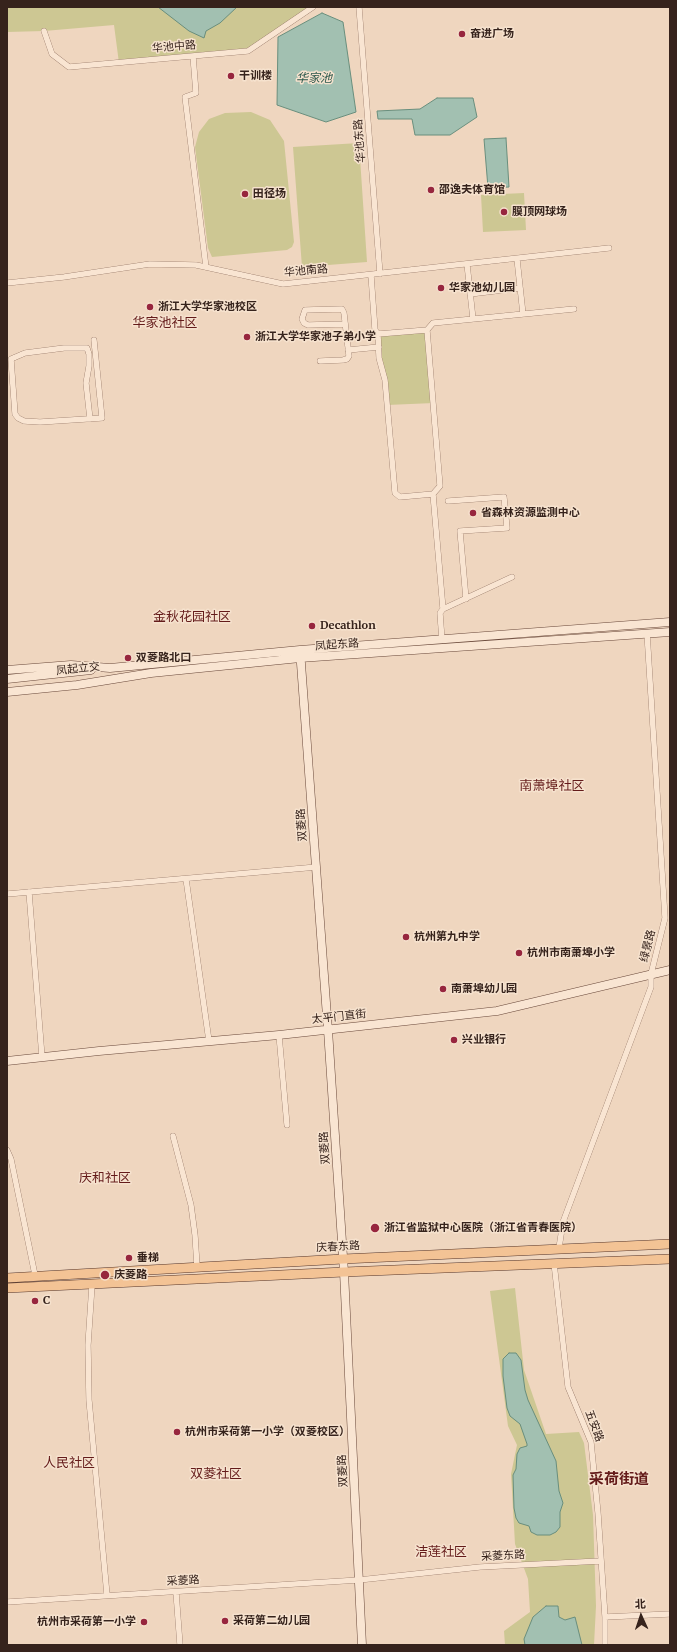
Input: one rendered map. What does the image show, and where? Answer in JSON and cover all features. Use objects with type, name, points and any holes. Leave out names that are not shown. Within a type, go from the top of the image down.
[{"type":"main road","name":"庆春东路","points":[[7,1278],[34,1275],[197,1266],[670,1244]]},
{"type":"main road","points":[[7,1288],[670,1258]]},
{"type":"street","name":"华池中路","points":[[44,31],[52,54],[69,67],[193,56],[248,51],[313,7]]},
{"type":"street","name":"华池东路","points":[[359,7],[380,274]]},
{"type":"street","points":[[193,56],[196,93],[185,97],[206,266]]},
{"type":"street","name":"华池南路","points":[[7,283],[64,277],[150,264],[206,266],[283,284],[609,248]]},
{"type":"street","points":[[517,259],[523,314]]},
{"type":"street","points":[[467,264],[472,319]]},
{"type":"street","points":[[371,275],[375,330],[378,334],[379,358],[385,380],[395,493],[400,497],[433,494],[440,486],[427,330]]},
{"type":"street","points":[[470,294],[520,288]]},
{"type":"street","points":[[320,361],[347,359],[349,356],[344,313],[342,309],[305,310],[302,315],[302,319],[304,323],[308,325],[345,324]]},
{"type":"street","points":[[378,334],[427,330],[433,323],[574,309]]},
{"type":"street","points":[[90,418],[86,383],[89,366],[89,354],[87,348],[64,348],[25,353],[11,360],[15,414],[18,418],[24,421],[40,422],[102,418],[94,340]]},
{"type":"street","points":[[348,350],[378,346]]},
{"type":"street","points":[[433,494],[443,609]]},
{"type":"street","points":[[448,501],[504,497],[507,528],[460,531],[466,599]]},
{"type":"street","points":[[442,640],[440,612],[443,609],[512,578]]},
{"type":"street","name":"凤起东路","points":[[7,692],[77,685],[151,673],[300,654],[442,640],[670,622]]},
{"type":"street","name":"凤起东路","points":[[7,670],[70,665],[110,668],[300,654],[670,632]]},
{"type":"street","name":"绿景路","points":[[559,1248],[563,1222],[651,987],[651,974],[665,918],[647,633]]},
{"type":"street","name":"双菱路","points":[[300,654],[328,1030],[344,1272],[362,1645]]},
{"type":"street","name":"凤起立交","points":[[7,688],[71,677],[110,668]]},
{"type":"street","name":"凤起立交","points":[[7,678],[71,677],[151,673]]},
{"type":"street","points":[[7,894],[316,867]]},
{"type":"street","points":[[186,879],[209,1041]]},
{"type":"street","points":[[29,892],[42,1057]]},
{"type":"street","name":"太平门直街","points":[[7,1061],[497,1012],[670,970]]},
{"type":"street","points":[[279,1035],[286,1125]]},
{"type":"street","points":[[173,1136],[191,1206],[196,1234],[197,1266]]},
{"type":"street","points":[[7,1150],[11,1159],[34,1275]]},
{"type":"street","name":"五安路","points":[[554,1264],[568,1387],[591,1442],[605,1617],[605,1645]]},
{"type":"street","points":[[92,1285],[88,1345],[88,1400],[107,1595]]},
{"type":"street","name":"采菱东路","points":[[359,1580],[480,1567],[601,1561]]},
{"type":"street","name":"采菱路","points":[[7,1602],[359,1580]]},
{"type":"street","points":[[176,1592],[180,1645]]},
{"type":"street","points":[[605,1617],[670,1614]]},
{"type":"shaded area","points":[[7,7],[313,7],[248,51],[119,63],[114,25],[44,31],[7,32]]},
{"type":"shaded area","name":"田径场","points":[[251,112],[270,120],[284,141],[294,242],[292,247],[287,250],[212,257],[208,248],[195,147],[199,132],[209,119],[225,113]]},
{"type":"shaded area","points":[[359,143],[367,262],[302,267],[293,147]]},
{"type":"shaded area","name":"膜顶网球场","points":[[524,193],[526,230],[483,232],[481,195]]},
{"type":"shaded area","points":[[427,330],[434,403],[387,405],[378,334]]},
{"type":"shaded area","points":[[515,1288],[524,1370],[546,1434],[579,1432],[584,1443],[593,1515],[596,1606],[594,1645],[505,1645],[504,1631],[530,1612],[528,1579],[515,1544],[511,1474],[517,1445],[508,1426],[490,1291]]},
{"type":"water","points":[[158,7],[237,7],[220,23],[206,31],[204,38],[189,31]]},
{"type":"water","name":"华家池","points":[[322,13],[343,22],[356,112],[326,122],[277,105],[278,37]]},
{"type":"water","points":[[437,98],[473,98],[477,117],[450,135],[415,135],[412,119],[378,119],[377,111],[420,109]]},
{"type":"water","points":[[506,138],[509,187],[488,188],[484,139]]},
{"type":"water","points":[[509,1353],[516,1353],[521,1360],[525,1390],[528,1400],[556,1461],[559,1491],[563,1503],[560,1512],[560,1527],[556,1532],[550,1535],[537,1535],[531,1532],[529,1526],[519,1523],[516,1518],[514,1508],[513,1475],[516,1469],[517,1454],[520,1448],[527,1446],[527,1444],[520,1424],[510,1416],[507,1408],[503,1376],[503,1359]]},
{"type":"water","points":[[546,1606],[558,1606],[559,1617],[565,1620],[575,1617],[582,1645],[525,1645],[524,1639],[533,1617]]},
{"type":"place","name":"奋进广场","points":[[462,34]]},
{"type":"place","name":"干训楼","points":[[231,76]]},
{"type":"place","name":"邵逸夫体育馆","points":[[431,190]]},
{"type":"place","name":"田径场","points":[[245,194]]},
{"type":"place","name":"膜顶网球场","points":[[504,212]]},
{"type":"place","name":"华家池幼儿园","points":[[441,288]]},
{"type":"place","name":"浙江大学华家池校区","points":[[150,307]]},
{"type":"place","name":"浙江大学华家池子弟小学","points":[[247,337]]},
{"type":"place","name":"省森林资源监测中心","points":[[473,513]]},
{"type":"place","name":"Decathlon","points":[[312,626]]},
{"type":"place","name":"双菱路北口","points":[[128,658]]},
{"type":"place","name":"杭州第九中学","points":[[406,937]]},
{"type":"place","name":"杭州市南萧埠小学","points":[[519,953]]},
{"type":"place","name":"南萧埠幼儿园","points":[[443,989]]},
{"type":"place","name":"兴业银行","points":[[454,1040]]},
{"type":"place","name":"浙江省监狱中心医院（浙江省青春医院）","points":[[375,1228]]},
{"type":"place","name":"垂梯","points":[[129,1258]]},
{"type":"place","name":"庆菱路","points":[[105,1275]]},
{"type":"place","name":"C","points":[[35,1301]]},
{"type":"place","name":"杭州市采荷第一小学（双菱校区）","points":[[177,1432]]},
{"type":"place","name":"采荷第二幼儿园","points":[[225,1621]]},
{"type":"place","name":"杭州市采荷第一小学","points":[[144,1622]]},
{"type":"district","name":"华家池社区","points":[[165,323]]},
{"type":"district","name":"金秋花园社区","points":[[192,617]]},
{"type":"district","name":"南萧埠社区","points":[[552,786]]},
{"type":"district","name":"庆和社区","points":[[105,1178]]},
{"type":"district","name":"人民社区","points":[[69,1463]]},
{"type":"district","name":"双菱社区","points":[[216,1474]]},
{"type":"district","name":"采荷街道","points":[[619,1480]]},
{"type":"district","name":"洁莲社区","points":[[441,1552]]}]
